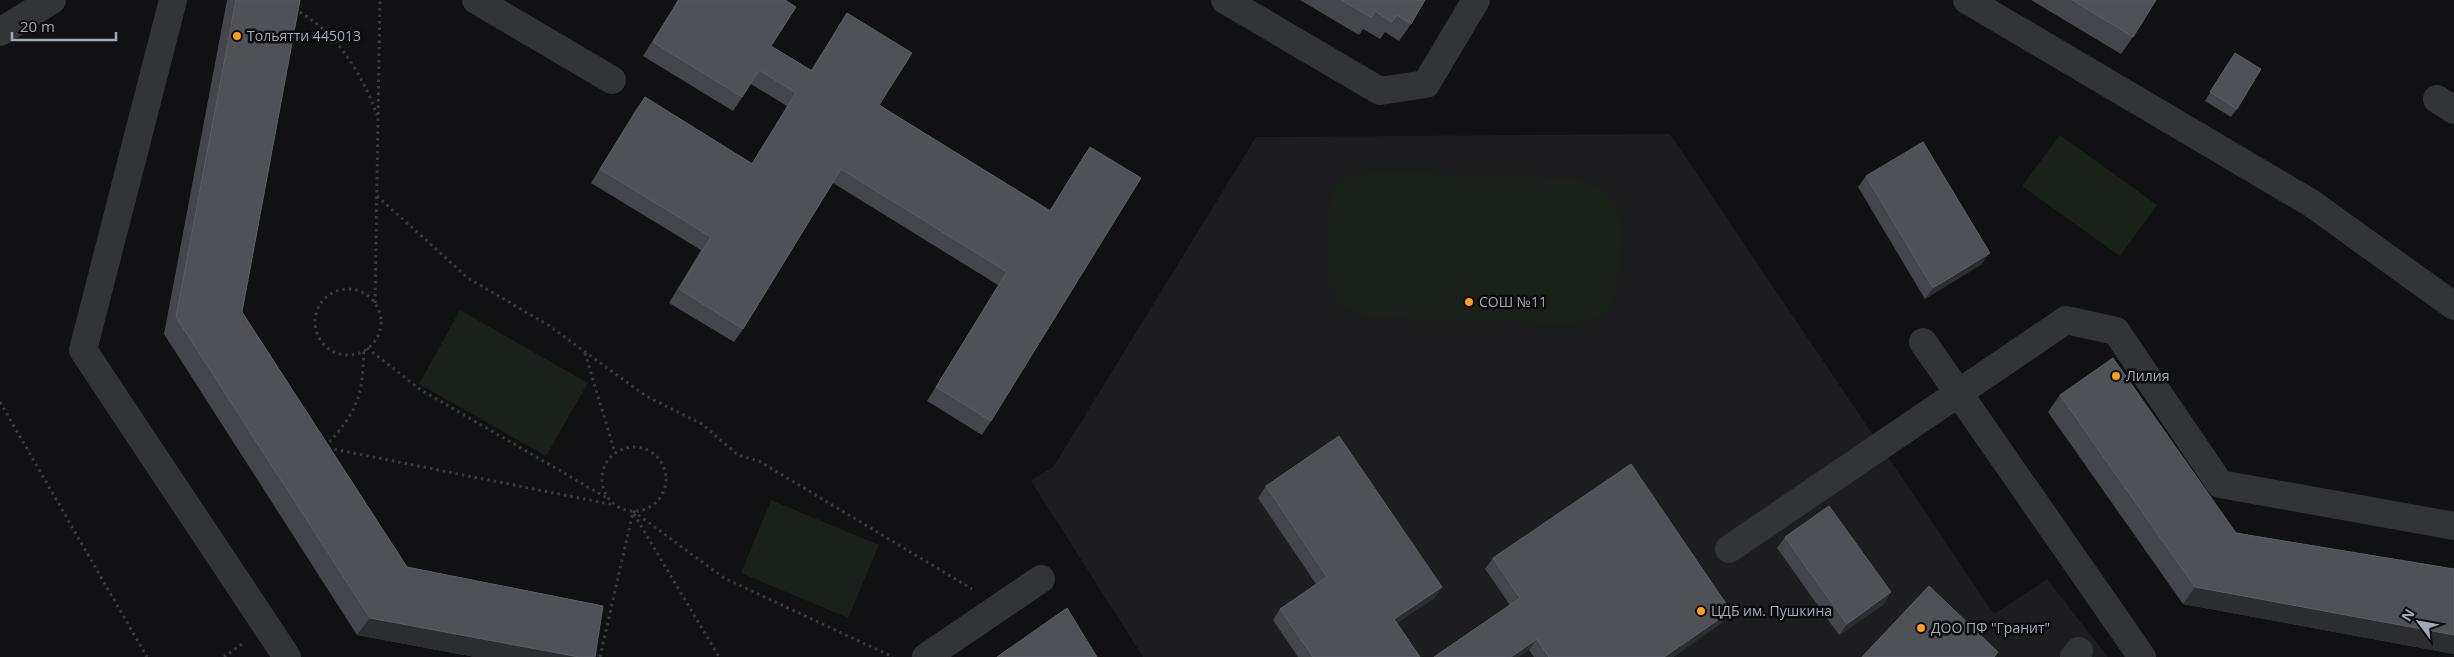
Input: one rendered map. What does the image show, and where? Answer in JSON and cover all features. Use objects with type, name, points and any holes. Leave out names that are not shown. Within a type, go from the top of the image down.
[{"type":"lane","points":[[0,32],[52,0]]},
{"type":"lane","points":[[173,0],[83,350],[287,657]]},
{"type":"lane","points":[[476,0],[612,80]]},
{"type":"lane","points":[[1225,0],[1380,91],[1426,84],[1476,0]]},
{"type":"lane","points":[[1967,0],[2311,203],[2454,306]]},
{"type":"lane","points":[[1729,549],[2066,320],[2116,331],[2220,484],[2454,526]]},
{"type":"lane","points":[[1923,342],[2142,657]]},
{"type":"lane","points":[[926,657],[1041,579]]},
{"type":"path","points":[[375,303],[357,290],[347,289],[327,296],[316,315],[318,336],[329,348],[343,354],[365,349],[378,334],[381,324],[375,303],[380,0]]},
{"type":"path","points":[[289,7],[321,25],[360,76],[378,118]]},
{"type":"path","points":[[377,196],[468,278],[548,325],[646,396],[702,424],[738,455],[759,461],[1000,606]]},
{"type":"path","points":[[365,349],[421,390],[607,498],[614,505]]},
{"type":"path","points":[[365,349],[362,388],[348,421],[325,448],[614,505],[633,511],[724,578],[893,657]]},
{"type":"path","points":[[585,353],[615,453]]},
{"type":"path","points":[[0,402],[147,657]]},
{"type":"path","points":[[607,498],[603,489],[603,469],[607,460],[625,448],[636,446],[646,449],[663,464],[666,486],[661,496],[644,510],[633,511]]},
{"type":"path","points":[[600,657],[633,511]]},
{"type":"path","points":[[633,511],[719,657]]},
{"type":"shaded area","name":"СОШ №11","points":[[1670,134],[1994,614],[2047,579],[2108,657],[1143,657],[1031,481],[1054,466],[1256,137]]},
{"type":"shaded area","points":[[2060,135],[2157,205],[2120,256],[2022,186]]},
{"type":"shaded area","points":[[1383,171],[1573,179],[1598,187],[1614,201],[1620,219],[1620,262],[1615,292],[1611,303],[1606,311],[1593,319],[1567,324],[1365,317],[1352,311],[1339,302],[1332,290],[1327,275],[1331,196],[1340,184],[1351,175]]},
{"type":"shaded area","points":[[460,310],[588,383],[546,456],[419,384]]},
{"type":"shaded area","points":[[771,500],[879,545],[848,618],[741,573]]},
{"type":"building","points":[[236,0],[300,0],[242,312],[407,567],[603,606],[595,657],[579,657],[370,618],[176,317]]},
{"type":"building","points":[[679,0],[785,0],[796,7],[771,46],[812,71],[847,13],[912,53],[879,105],[1050,211],[1090,147],[1141,178],[991,421],[936,387],[1007,272],[841,169],[743,329],[679,289],[711,237],[600,169],[645,97],[752,164],[796,93],[759,70],[742,97],[653,42]]},
{"type":"building","points":[[1341,0],[1425,0],[1411,24],[1397,15],[1392,22],[1375,11],[1371,17]]},
{"type":"building","points":[[2072,0],[2156,0],[2133,37]]},
{"type":"building","points":[[2235,53],[2261,69],[2237,109],[2210,92]]},
{"type":"building","points":[[1923,142],[1990,253],[1933,288],[1866,176]]},
{"type":"building","points":[[2113,358],[2236,533],[2454,569],[2454,635],[2195,587],[2060,395]]},
{"type":"building","points":[[1339,436],[1442,587],[1394,619],[1420,657],[1313,657],[1280,609],[1327,577],[1266,486]]},
{"type":"building","points":[[1631,464],[1731,611],[1664,657],[1549,657],[1537,639],[1511,657],[1434,657],[1520,598],[1493,558]]},
{"type":"building","points":[[1829,506],[1891,592],[1847,624],[1785,537]]},
{"type":"building","name":"ДОО ПФ \"Гранит\"","points":[[1929,586],[1998,652],[1994,657],[1862,657]]},
{"type":"building","points":[[1067,608],[1097,657],[997,657]]},
{"type":"place","name":"Тольятти 445013","points":[[237,36]]},
{"type":"place","name":"СОШ №11","points":[[1469,302]]},
{"type":"place","name":"Лилия","points":[[2116,376]]},
{"type":"place","name":"ЦДБ им. Пушкина","points":[[1701,611]]},
{"type":"place","name":"ДОО ПФ \"Гранит\"","points":[[1921,628]]}]
